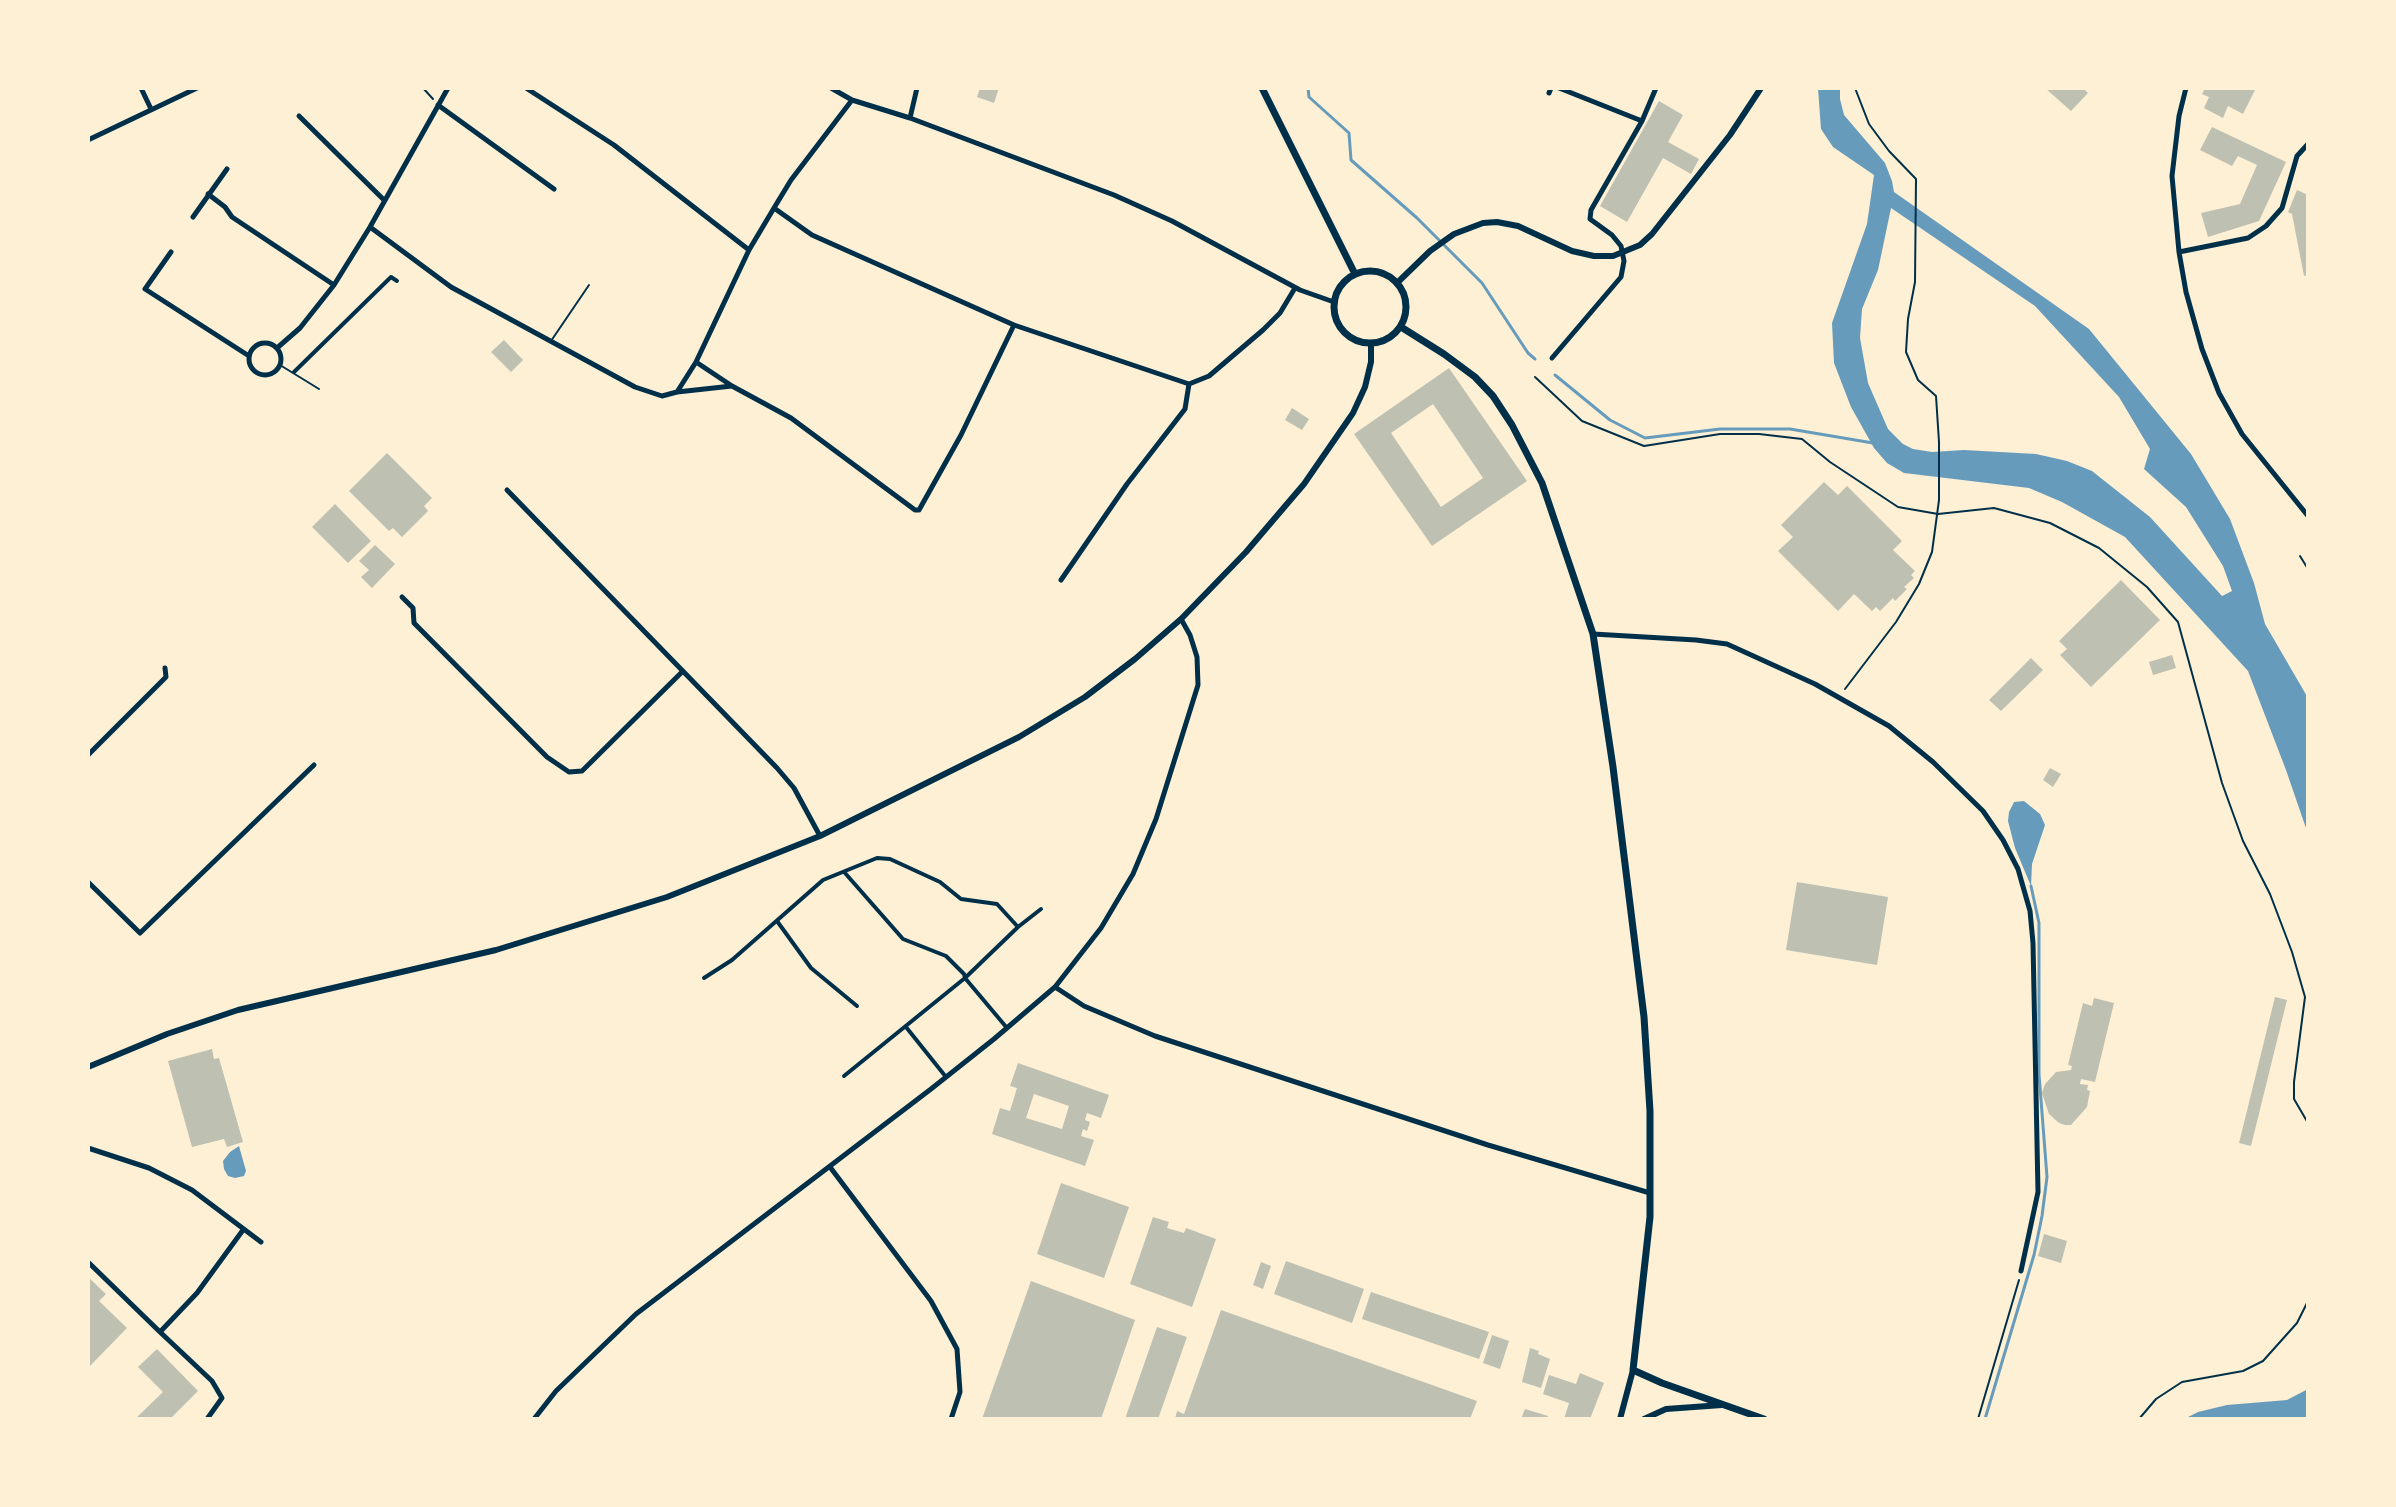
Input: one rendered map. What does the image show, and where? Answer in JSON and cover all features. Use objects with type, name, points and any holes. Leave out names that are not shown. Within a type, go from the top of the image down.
[{"type":"main road","points":[[1262,88],[1355,274]]},
{"type":"main road","points":[[1373,271],[1397,283],[1403,293],[1406,315],[1394,335],[1371,344],[1352,339],[1344,332],[1334,312],[1334,302],[1346,280],[1355,274],[1373,271]]},
{"type":"main road","points":[[1401,327],[1475,377],[1493,396],[1512,425],[1542,483],[1593,634],[1644,1017],[1650,1111],[1651,1194],[1633,1370],[1764,1419]]},
{"type":"street","points":[[141,88],[151,109]]},
{"type":"street","points":[[88,140],[197,88]]},
{"type":"street","points":[[277,348],[300,328],[334,285],[448,88]]},
{"type":"street","points":[[526,88],[614,145],[749,250]]},
{"type":"street","points":[[831,88],[852,100],[910,118],[1114,195],[1172,221],[1295,288],[1334,302]]},
{"type":"street","points":[[910,118],[917,88]]},
{"type":"street","points":[[1559,88],[1642,121]]},
{"type":"street","points":[[1552,358],[1621,277],[1624,261],[1621,246],[1590,219],[1591,210],[1642,121],[1656,88]]},
{"type":"street","points":[[1397,283],[1430,251],[1454,234],[1483,223],[1518,226],[1572,251],[1594,256],[1613,256],[1640,245],[1730,135],[1761,88]]},
{"type":"street","points":[[2186,88],[2179,116],[2172,176],[2179,252],[2186,292],[2202,349],[2219,393],[2242,434],[2308,516]]},
{"type":"street","points":[[677,392],[696,362],[749,250],[774,208],[791,180],[852,100]]},
{"type":"street","points":[[438,105],[554,189]]},
{"type":"street","points":[[299,116],[384,200]]},
{"type":"street","points":[[2179,252],[2248,238],[2266,226],[2282,208],[2297,156],[2308,144]]},
{"type":"street","points":[[193,217],[227,169]]},
{"type":"street","points":[[208,194],[232,217],[334,285]]},
{"type":"street","points":[[774,208],[812,235],[1014,325],[1189,384],[1209,376],[1263,330],[1280,313],[1295,288]]},
{"type":"street","points":[[370,227],[451,287],[635,387],[662,396],[732,386]]},
{"type":"street","points":[[171,252],[145,289],[249,356]]},
{"type":"street","points":[[294,372],[391,277],[397,281]]},
{"type":"street","points":[[696,362],[791,418],[919,510],[961,435],[1014,325]]},
{"type":"street","points":[[261,343],[277,348],[280,365],[272,373],[261,374],[251,368],[251,350],[261,343]]},
{"type":"street","points":[[88,1067],[167,1034],[238,1010],[496,950],[654,901],[820,836],[981,757],[1064,711],[1135,659],[1181,619],[1276,519],[1353,413],[1365,387],[1371,362],[1371,344]]},
{"type":"street","points":[[1061,580],[1127,484],[1185,409],[1189,384]]},
{"type":"street","points":[[507,490],[777,768],[794,788],[820,836]]},
{"type":"street","points":[[402,597],[413,608],[414,623],[547,757],[569,772],[582,771],[683,671]]},
{"type":"street","points":[[534,1419],[556,1391],[636,1314],[946,1077],[1055,987],[1101,928],[1133,874],[1160,806],[1198,685],[1197,657],[1181,619]]},
{"type":"street","points":[[1593,634],[1727,644],[1839,696],[1889,726],[1933,762],[1983,811],[2003,840],[2018,869],[2030,911],[2033,943],[2038,1192],[2021,1271]]},
{"type":"street","points":[[88,755],[166,677],[165,668]]},
{"type":"street","points":[[88,882],[140,933],[314,765]]},
{"type":"street","points":[[704,978],[732,960],[823,880],[877,858],[890,859],[940,882],[961,899],[997,904],[1018,927]]},
{"type":"street","points":[[845,873],[903,939],[946,956],[1007,1028]]},
{"type":"street","points":[[844,1076],[965,978],[1041,909]]},
{"type":"street","points":[[777,921],[811,968],[857,1006]]},
{"type":"street","points":[[1055,987],[1084,1006],[1155,1036],[1488,1145],[1651,1194]]},
{"type":"street","points":[[906,1027],[946,1077]]},
{"type":"street","points":[[88,1148],[149,1168],[192,1190],[261,1242]]},
{"type":"street","points":[[830,1167],[931,1301],[957,1349],[960,1392],[951,1419]]},
{"type":"street","points":[[160,1332],[197,1293],[243,1230]]},
{"type":"street","points":[[88,1262],[212,1381],[222,1398],[207,1419]]},
{"type":"street","points":[[1620,1419],[1633,1370]]},
{"type":"street","points":[[1644,1419],[1666,1409],[1725,1405]]},
{"type":"lane","points":[[550,342],[589,285]]},
{"type":"lane","points":[[280,365],[319,389]]},
{"type":"path","points":[[423,88],[438,105]]},
{"type":"path","points":[[1839,696],[1896,622],[1919,584],[1932,552],[1939,500],[1936,396],[1918,380],[1906,352],[1915,282],[1916,179],[1869,124],[1855,88]]},
{"type":"path","points":[[1535,377],[1582,421],[1644,446],[1720,434],[1802,439],[1830,462],[1898,507],[1938,514],[1994,508],[2050,523],[2099,548],[2147,587],[2178,622],[2222,783],[2243,841],[2270,894],[2292,952],[2305,997],[2294,1099],[2308,1123]]},
{"type":"path","points":[[2300,556],[2308,569]]},
{"type":"path","points":[[1978,1419],[2021,1271]]},
{"type":"path","points":[[2139,1419],[2156,1399],[2182,1382],[2243,1371],[2263,1361],[2297,1323],[2308,1301]]},
{"type":"water","points":[[1818,88],[1840,88],[1844,115],[1885,163],[1894,192],[2089,329],[2191,454],[2230,519],[2254,583],[2265,624],[2308,698],[2308,834],[2248,671],[2125,537],[2062,502],[2029,488],[1904,473],[1887,463],[1874,448],[1851,407],[1834,363],[1832,323],[1867,224],[1874,175],[1833,147],[1821,129]],"holes":[[[1891,208],[2035,306],[2119,397],[2150,449],[2144,469],[2186,507],[2223,566],[2232,591],[2222,596],[2150,517],[2092,471],[2036,454],[1913,449],[1888,429],[1868,383],[1860,338],[1862,309],[1878,270]]]},
{"type":"water","points":[[2024,801],[2040,814],[2045,825],[2032,864],[2031,886],[2015,848],[2008,821],[2014,802]]},
{"type":"water","points":[[239,1146],[246,1171],[244,1176],[235,1178],[228,1176],[223,1161]]},
{"type":"water","points":[[2308,1389],[2308,1419],[2184,1419],[2227,1405],[2287,1400]]},
{"type":"building","points":[[980,88],[999,88],[994,103],[977,97]]},
{"type":"building","points":[[2045,88],[2083,88],[2088,93],[2071,111]]},
{"type":"building","points":[[2205,88],[2256,88],[2243,114],[2228,106],[2223,118],[2204,108],[2209,97],[2202,94]]},
{"type":"building","points":[[1659,101],[1683,115],[1668,142],[1699,159],[1691,174],[1663,158],[1627,222],[1600,206]]},
{"type":"building","points":[[2212,127],[2286,162],[2259,221],[2208,237],[2201,213],[2240,204],[2257,165],[2238,156],[2232,166],[2200,150]]},
{"type":"building","points":[[2297,190],[2308,195],[2308,275],[2304,276],[2292,214],[2288,212]]},
{"type":"building","points":[[504,340],[523,360],[511,372],[491,352]]},
{"type":"building","points":[[1449,368],[1527,481],[1432,546],[1354,434]],"holes":[[[1433,404],[1483,478],[1441,507],[1391,433]]]},
{"type":"building","points":[[1292,408],[1309,419],[1302,430],[1285,420]]},
{"type":"building","points":[[387,453],[432,498],[424,506],[428,511],[402,537],[393,528],[389,531],[349,491]]},
{"type":"building","points":[[1824,482],[1838,495],[1847,486],[1902,541],[1893,550],[1915,571],[1911,575],[1914,578],[1895,601],[1893,598],[1880,611],[1876,607],[1872,611],[1854,594],[1838,611],[1778,551],[1793,537],[1781,525]]},
{"type":"building","points":[[335,504],[371,541],[348,563],[312,527]]},
{"type":"building","points":[[375,545],[395,564],[372,588],[361,577],[369,570],[359,561]]},
{"type":"building","points":[[2121,580],[2160,620],[2091,687],[2060,655],[2067,649],[2059,641]]},
{"type":"building","points":[[2172,655],[2176,668],[2153,675],[2149,662]]},
{"type":"building","points":[[2031,658],[2043,670],[2001,711],[1989,700]]},
{"type":"building","points":[[2050,768],[2061,774],[2053,787],[2043,780]]},
{"type":"building","points":[[1797,882],[1888,897],[1877,965],[1786,950]]},
{"type":"building","points":[[2275,997],[2287,1000],[2251,1146],[2239,1143]]},
{"type":"building","points":[[2094,998],[2114,1003],[2095,1082],[2081,1079],[2080,1084],[2088,1085],[2087,1090],[2090,1091],[2087,1107],[2071,1125],[2065,1125],[2049,1114],[2042,1093],[2045,1084],[2056,1072],[2071,1070],[2072,1066],[2068,1065],[2083,1003],[2092,1006]]},
{"type":"building","points":[[212,1049],[214,1059],[219,1058],[243,1142],[227,1147],[224,1139],[192,1147],[168,1061]]},
{"type":"building","points":[[1018,1063],[1109,1095],[1101,1118],[1087,1113],[1085,1120],[1090,1122],[1081,1136],[1094,1140],[1085,1166],[992,1134],[1000,1108],[1010,1111],[1017,1088],[1010,1086]],"holes":[[[1034,1094],[1069,1106],[1062,1129],[1026,1118]]]},
{"type":"building","points":[[1061,1183],[1129,1207],[1104,1278],[1037,1254]]},
{"type":"building","points":[[1153,1217],[1169,1222],[1167,1228],[1184,1233],[1186,1228],[1216,1239],[1192,1307],[1130,1284]]},
{"type":"building","points":[[2044,1234],[2067,1241],[2061,1263],[2038,1256]]},
{"type":"building","points":[[1286,1261],[1364,1289],[1352,1323],[1274,1294]]},
{"type":"building","points":[[1261,1262],[1271,1266],[1263,1289],[1253,1285]]},
{"type":"building","points":[[88,1277],[106,1294],[99,1301],[127,1328],[88,1368]]},
{"type":"building","points":[[1031,1281],[1135,1320],[1101,1419],[982,1419]]},
{"type":"building","points":[[1371,1292],[1489,1332],[1479,1359],[1362,1319]]},
{"type":"building","points":[[1221,1310],[1477,1401],[1470,1419],[1175,1419],[1177,1411],[1184,1414]]},
{"type":"building","points":[[1157,1327],[1187,1337],[1158,1419],[1125,1419]]},
{"type":"building","points":[[1492,1335],[1509,1341],[1500,1369],[1483,1363]]},
{"type":"building","points":[[1530,1348],[1550,1359],[1541,1388],[1522,1382]]},
{"type":"building","points":[[157,1349],[198,1391],[170,1419],[135,1419],[163,1392],[138,1367]]},
{"type":"building","points":[[1580,1373],[1604,1383],[1590,1419],[1564,1419],[1569,1403],[1543,1394],[1549,1375],[1576,1384]]},
{"type":"building","points":[[1525,1409],[1548,1416],[1547,1419],[1521,1419]]},
{"type":"waterway","points":[[1308,88],[1309,97],[1349,133],[1351,160],[1417,218],[1482,283],[1535,359]]},
{"type":"waterway","points":[[1555,375],[1610,420],[1645,438],[1720,429],[1790,429],[1873,443]]},
{"type":"waterway","points":[[1985,1419],[2034,1255],[2047,1177],[2039,1074],[2039,923],[2031,886]]}]
